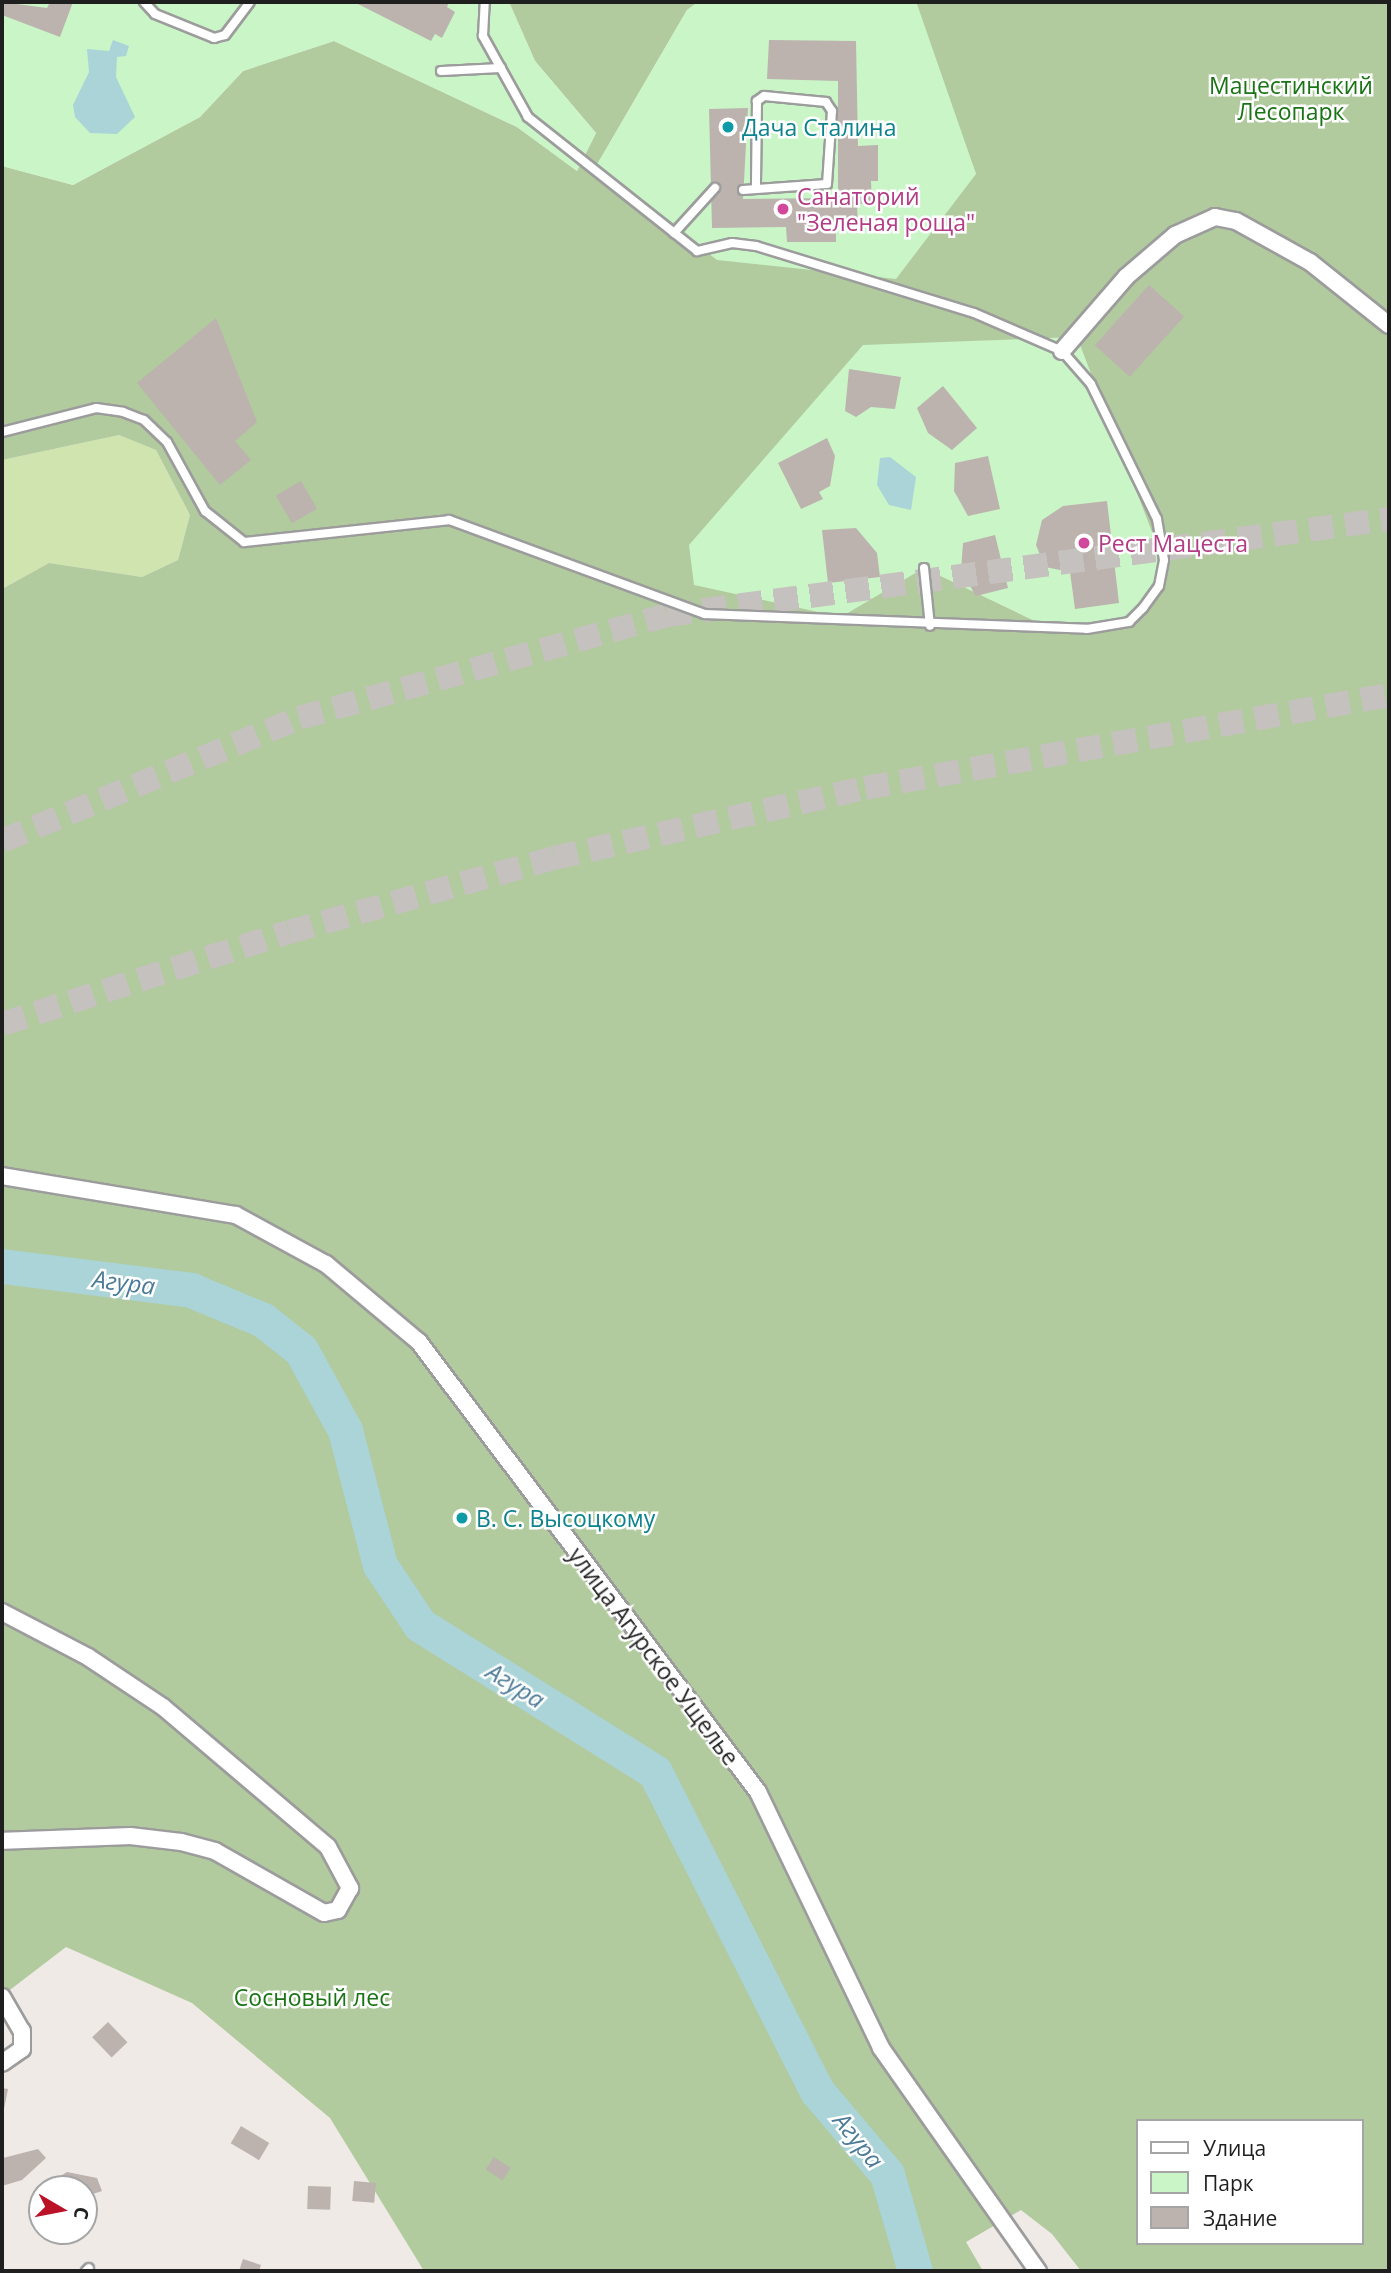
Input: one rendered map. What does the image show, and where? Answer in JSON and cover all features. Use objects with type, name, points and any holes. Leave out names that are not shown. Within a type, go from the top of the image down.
[{"type":"street","points":[[1062,351],[1126,277],[1175,235],[1215,217],[1236,221],[1310,262],[1389,325]]},
{"type":"street","name":"улица Агурское Ущелье","points":[[2,1176],[236,1215],[327,1264],[419,1342],[758,1792],[881,2048],[1038,2271]]},
{"type":"street","points":[[2,1612],[88,1657],[163,1707],[328,1847],[350,1888],[338,1910],[324,1913],[215,1851],[181,1842],[130,1836],[2,1841]]},
{"type":"street","points":[[2,1997],[22,2031],[22,2049],[2,2063]]},
{"type":"lane","points":[[145,2],[155,14],[214,38],[225,35],[250,2]]},
{"type":"lane","points":[[2,432],[96,408],[144,420],[167,442],[205,511],[244,542],[449,520],[704,614],[930,626],[1087,629],[1129,622],[1158,586],[1164,560],[1157,519],[1091,384],[1062,351],[974,313],[756,246],[732,243],[697,251],[528,117],[483,36],[485,2]]},
{"type":"lane","points":[[440,71],[500,68]]},
{"type":"lane","points":[[743,190],[827,184],[832,111],[826,102],[764,96],[757,102],[756,188]]},
{"type":"lane","points":[[674,233],[715,188]]},
{"type":"lane","points":[[924,568],[930,626]]},
{"type":"green space","points":[[2,2],[509,2],[535,61],[596,133],[577,171],[517,127],[334,41],[243,71],[200,117],[73,185],[2,166]]},
{"type":"green space","points":[[509,2],[698,2],[687,10],[595,168],[976,174],[913,2],[1389,2],[1389,2271],[1081,2271],[1052,2234],[1021,2210],[966,2242],[983,2271],[424,2271],[330,2118],[192,2003],[66,1947],[2,1996],[2,589],[49,563],[142,577],[178,560],[190,515],[156,450],[119,435],[2,460],[2,166],[73,185],[200,117],[243,71],[334,41],[517,127],[577,171],[596,133],[535,61]],"holes":[[[863,345],[928,348],[1056,631],[924,568]]]},
{"type":"green space","points":[[698,2],[917,4],[976,174],[896,279],[717,260],[595,168],[687,10]]},
{"type":"green space","points":[[1077,337],[1161,555],[1147,606],[1123,626],[1056,631],[924,568],[841,617],[694,585],[689,545],[863,345]]},
{"type":"green space","points":[[119,435],[156,450],[190,515],[178,560],[142,577],[49,563],[2,589],[2,460]]},
{"type":"water","points":[[113,40],[129,46],[126,56],[117,57],[116,77],[135,117],[117,134],[90,133],[75,117],[73,105],[89,72],[87,49],[109,51]]},
{"type":"water","points":[[890,457],[916,477],[911,510],[889,505],[877,485],[880,458]]},
{"type":"building","points":[[2,2],[47,8],[50,2],[73,2],[60,37],[2,15]]},
{"type":"building","points":[[354,2],[449,2],[447,7],[455,12],[442,38],[435,34],[431,41]]},
{"type":"building","name":"Дача Сталина","points":[[769,40],[856,41],[858,146],[878,145],[878,181],[871,181],[872,203],[857,204],[858,226],[836,227],[836,242],[787,242],[786,227],[712,228],[709,109],[748,108],[743,199],[838,198],[838,81],[767,79]]},
{"type":"building","points":[[1149,285],[1184,316],[1130,377],[1095,345]]},
{"type":"building","points":[[216,318],[257,422],[235,441],[251,460],[220,485],[137,383]]},
{"type":"building","points":[[849,369],[901,377],[895,409],[871,407],[856,417],[845,411]]},
{"type":"building","points":[[943,386],[977,428],[952,450],[928,433],[917,408]]},
{"type":"building","points":[[827,438],[835,456],[830,486],[819,492],[823,499],[801,509],[778,463]]},
{"type":"building","points":[[988,456],[1000,509],[968,516],[954,491],[955,463]]},
{"type":"building","points":[[301,481],[317,509],[292,523],[276,496]]},
{"type":"building","points":[[1107,501],[1119,603],[1075,609],[1070,572],[1045,567],[1036,545],[1042,520],[1063,506]]},
{"type":"building","points":[[856,528],[877,553],[880,577],[828,583],[822,530]]},
{"type":"building","points":[[995,535],[1008,588],[976,596],[961,571],[963,543]]},
{"type":"building","points":[[108,2022],[127,2042],[112,2057],[92,2037]]},
{"type":"building","points":[[2,2088],[8,2089],[3,2114],[2,2114]]},
{"type":"building","points":[[241,2126],[269,2143],[259,2160],[231,2143]]},
{"type":"building","points":[[38,2149],[46,2158],[22,2180],[2,2186],[3,2158]]},
{"type":"building","points":[[494,2157],[511,2168],[503,2180],[486,2170]]},
{"type":"building","points":[[354,2181],[376,2183],[374,2203],[352,2201]]},
{"type":"building","points":[[308,2186],[331,2187],[330,2210],[307,2209]]},
{"type":"building","points":[[243,2259],[261,2265],[259,2271],[239,2271]]},
{"type":"waterway","name":"Агура","points":[[2,1266],[191,1290],[263,1320],[301,1350],[345,1430],[380,1565],[420,1625],[655,1772],[817,2091],[887,2174],[915,2271]]},
{"type":"tunnel","points":[[2,841],[299,718],[667,615],[1389,519]]},
{"type":"tunnel","points":[[2,1024],[289,932],[554,858],[865,788],[1389,695]]},
{"type":"place","name":"Дача Сталина","points":[[728,127]]},
{"type":"place","name":"Санаторий \"Зеленая роща\"","points":[[783,209]]},
{"type":"place","name":"Рест Мацеста","points":[[1084,543]]},
{"type":"place","name":"В. С. Высоцкому","points":[[462,1518]]},
{"type":"park label","name":"Мацестинский Лесопарк","points":[[1291,98]]},
{"type":"park label","name":"Сосновый лес","points":[[312,1997]]}]
